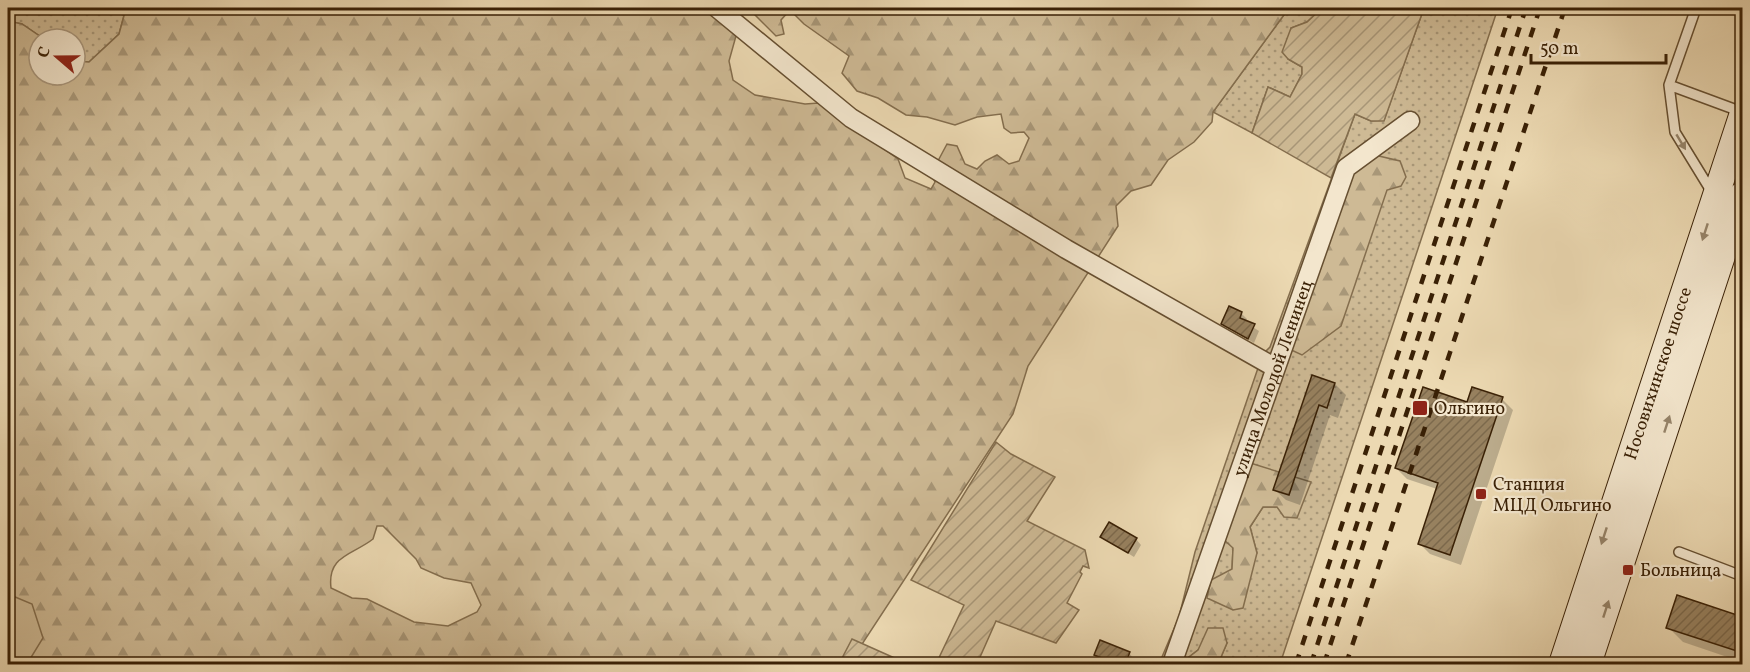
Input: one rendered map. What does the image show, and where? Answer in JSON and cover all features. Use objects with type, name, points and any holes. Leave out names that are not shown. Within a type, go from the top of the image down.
[{"type":"main road","name":"Носовихинское шоссе","points":[[1562,664],[1743,114]]},
{"type":"main road","name":"Носовихинское шоссе","points":[[1588,664],[1743,195]]},
{"type":"street","points":[[717,8],[851,118],[1066,249],[1274,367]]},
{"type":"street","name":"улица Молодой Ленинец","points":[[1172,664],[1274,367],[1346,168],[1410,121]]},
{"type":"lane","points":[[1696,8],[1669,85],[1675,132],[1716,198]]},
{"type":"lane","points":[[1669,85],[1743,114]]},
{"type":"lane","points":[[1679,552],[1743,576]]},
{"type":"green space","points":[[8,8],[130,8],[125,12],[119,34],[89,62],[87,62],[87,27],[27,27],[8,21]]},
{"type":"green space","points":[[130,8],[715,8],[736,36],[729,61],[733,80],[755,95],[805,104],[819,103],[898,159],[905,178],[931,189],[935,182],[931,174],[947,144],[957,146],[965,164],[977,169],[985,161],[997,155],[1009,164],[1019,161],[1029,138],[1024,132],[1011,133],[1004,128],[1001,114],[977,117],[955,125],[927,117],[906,115],[878,98],[857,91],[842,73],[849,56],[804,24],[790,10],[781,20],[784,34],[776,36],[750,10],[741,8],[1289,8],[1213,112],[1212,122],[1194,142],[1168,160],[1151,185],[1131,191],[1116,206],[1118,226],[1028,366],[1013,414],[849,664],[27,664],[29,663],[14,595],[8,594],[8,21],[27,27],[27,87],[87,87],[87,62],[119,34],[125,12]],"holes":[[[377,526],[383,526],[416,559],[421,568],[444,578],[471,583],[481,605],[477,612],[448,626],[414,622],[367,599],[352,598],[331,588],[331,577],[337,562],[373,539]]]},
{"type":"green space","points":[[1289,8],[1322,8],[1307,22],[1291,28],[1288,59],[1302,67],[1302,74],[1290,97],[1268,87],[1252,133],[1213,112]]},
{"type":"green space","points":[[1322,8],[1424,8],[1384,121],[1371,121],[1355,114],[1331,178],[1252,133],[1268,87],[1290,97],[1302,74],[1302,67],[1288,59],[1282,52],[1291,28],[1307,22]]},
{"type":"green space","points":[[1424,8],[1498,8],[1280,664],[1218,664],[1227,643],[1198,650],[1180,664],[1159,664],[1179,617],[1195,552],[1258,368],[1264,353],[1270,347],[1355,114],[1371,121],[1384,120]],"holes":[[[1247,462],[1277,507],[1263,507],[1250,527],[1257,553],[1232,570],[1233,548]]]},
{"type":"green space","points":[[1366,153],[1400,161],[1406,177],[1401,186],[1387,190],[1341,326],[1302,355],[1287,348],[1353,167]]},
{"type":"green space","points":[[996,442],[1011,454],[1055,477],[1027,521],[1085,550],[1089,568],[1083,566],[1080,572],[1082,574],[1067,603],[1079,610],[1056,643],[996,621],[977,664],[936,664],[964,605],[911,580]]},
{"type":"green space","points":[[1247,462],[1311,482],[1297,518],[1284,517],[1277,507],[1263,507],[1250,527],[1257,553],[1243,608],[1233,610],[1207,598],[1211,580],[1232,569],[1233,548],[1222,538]]},
{"type":"green space","points":[[8,594],[32,604],[43,638],[27,664],[8,664]]},
{"type":"green space","points":[[1208,628],[1223,628],[1227,643],[1218,664],[1180,664],[1198,650]]},
{"type":"green space","points":[[852,639],[908,664],[839,664]]},
{"type":"building","points":[[1229,306],[1242,312],[1240,318],[1255,324],[1248,339],[1221,324]]},
{"type":"building","points":[[1312,375],[1335,383],[1327,408],[1319,405],[1289,495],[1273,490]]},
{"type":"building","points":[[1423,387],[1467,402],[1472,387],[1503,397],[1450,555],[1418,544],[1438,483],[1395,468]]},
{"type":"building","points":[[1109,522],[1137,538],[1128,553],[1100,537]]},
{"type":"building","points":[[1677,595],[1743,617],[1743,653],[1666,628]]},
{"type":"building","points":[[1100,640],[1130,652],[1125,664],[1100,664],[1102,658],[1094,655]]},
{"type":"railway","points":[[1296,664],[1512,8]]},
{"type":"railway","points":[[1311,664],[1526,8]]},
{"type":"railway","points":[[1324,664],[1540,8]]},
{"type":"railway","points":[[1346,664],[1565,8]]},
{"type":"place","name":"Ольгино","points":[[1420,408]]},
{"type":"place","name":"Станция МЦД Ольгино","points":[[1481,494]]},
{"type":"place","name":"Больница","points":[[1628,570]]}]
